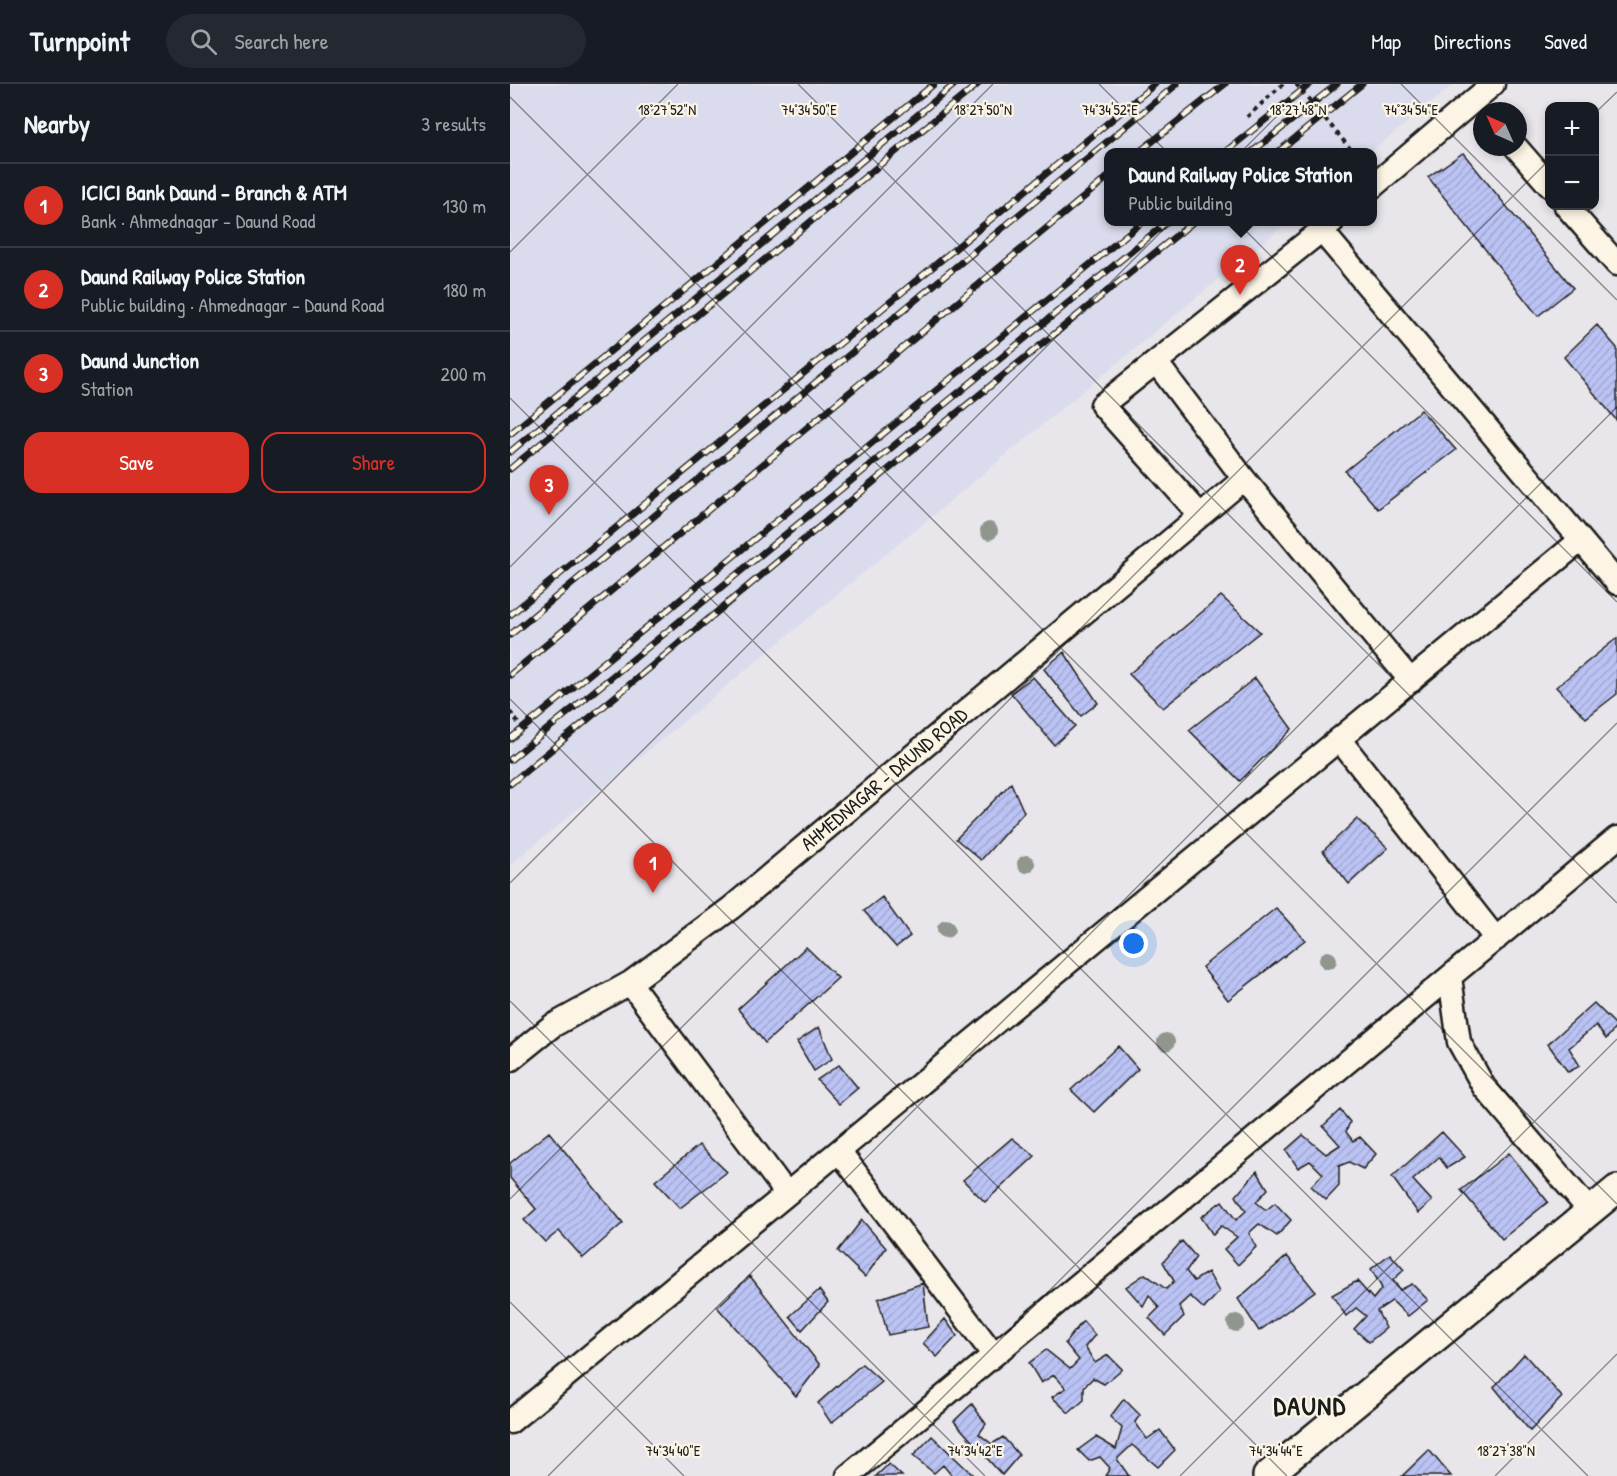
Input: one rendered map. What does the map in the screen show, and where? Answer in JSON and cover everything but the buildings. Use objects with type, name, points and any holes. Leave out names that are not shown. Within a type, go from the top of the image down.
[{"type":"street","points":[[1481,102],[1493,84]]},
{"type":"street","points":[[1377,183],[1473,110]]},
{"type":"street","points":[[1524,156],[1545,180]]},
{"type":"street","points":[[1570,210],[1617,264]]},
{"type":"street","points":[[1200,515],[1102,405],[1327,226],[1581,540],[1616,579]]},
{"type":"street","points":[[1156,362],[1244,479],[1411,681]]},
{"type":"street","name":"AHMEDNAGAR - DAUND ROAD","points":[[510,1060],[552,1026],[630,983],[730,908],[1244,479]]},
{"type":"street","points":[[510,1422],[1581,540]]},
{"type":"street","points":[[1340,740],[1496,939]]},
{"type":"street","points":[[848,1476],[1617,838]]},
{"type":"street","points":[[1450,976],[1460,1042],[1484,1088],[1590,1211]]},
{"type":"street","points":[[630,983],[788,1194]]},
{"type":"street","points":[[839,1151],[994,1355]]},
{"type":"street","points":[[1267,1476],[1617,1189]]},
{"type":"path","points":[[1247,117],[1283,84]]},
{"type":"path","points":[[1296,84],[1349,148]]},
{"type":"path","points":[[510,712],[523,729]]},
{"type":"shaded area","points":[[510,84],[1454,84],[1376,148],[1104,148],[1104,226],[1283,226],[510,865]]},
{"type":"railway","points":[[510,434],[934,84]]},
{"type":"railway","points":[[510,452],[955,84]]},
{"type":"railway","points":[[510,469],[978,84]]},
{"type":"railway","points":[[510,615],[1155,84]]},
{"type":"railway","points":[[510,635],[1177,84]]},
{"type":"railway","points":[[1144,148],[1225,84]]},
{"type":"railway","points":[[1230,148],[1310,84]]},
{"type":"railway","points":[[1257,148],[1337,84]]},
{"type":"railway","points":[[1283,148],[1362,84]]},
{"type":"railway","points":[[510,675],[1104,180]]},
{"type":"railway","points":[[510,739],[1137,226]]},
{"type":"railway","points":[[510,760],[1162,226]]},
{"type":"railway","points":[[510,784],[942,425],[1188,226]]},
{"type":"place","name":"Daund Railway Police Station","points":[[1240,295]]},
{"type":"place","name":"Daund Junction","points":[[549,515]]},
{"type":"place","name":"ICICI Bank Daund - Branch & ATM","points":[[653,893]]},
{"type":"district","name":"DAUND","points":[[1310,1406]]}]
